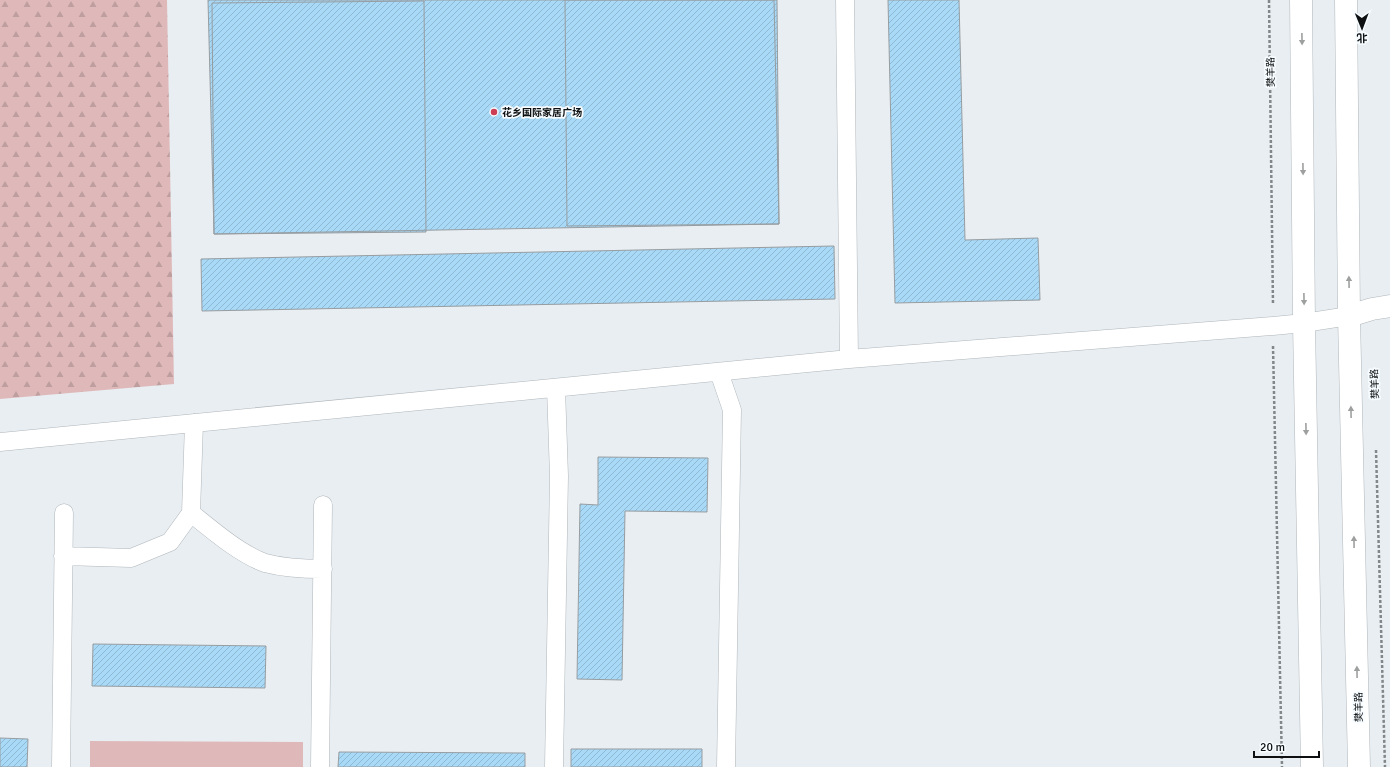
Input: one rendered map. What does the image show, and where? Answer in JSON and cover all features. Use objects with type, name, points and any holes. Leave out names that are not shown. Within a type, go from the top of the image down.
[{"type":"main road","points":[[1301,0],[1304,323],[1312,767]]},
{"type":"main road","name":"樊羊路","points":[[1346,0],[1349,316],[1359,767]]},
{"type":"main road","points":[[1349,316],[1372,309],[1390,306]]},
{"type":"street","points":[[846,0],[849,359]]},
{"type":"street","points":[[0,442],[849,359],[1273,326],[1349,316]]},
{"type":"street","points":[[719,372],[732,410],[726,767]]},
{"type":"street","points":[[554,767],[559,476],[556,388]]},
{"type":"street","points":[[64,556],[132,558],[170,542],[191,513],[194,423]]},
{"type":"street","points":[[320,767],[324,505]]},
{"type":"street","points":[[61,767],[64,513]]},
{"type":"street","points":[[191,513],[224,540],[265,562],[295,568],[323,569]]},
{"type":"path","name":"樊羊路","points":[[1269,0],[1273,326],[1282,767]]},
{"type":"path","points":[[1376,444],[1386,767]]},
{"type":"green space","points":[[0,0],[167,0],[174,384],[0,399]]},
{"type":"green space","points":[[90,741],[303,742],[303,767],[90,767]]},
{"type":"building","name":"花乡国际家居广场","points":[[208,0],[774,0],[779,224],[214,234]]},
{"type":"building","points":[[565,0],[777,0],[779,224],[567,226]]},
{"type":"building","points":[[888,0],[959,0],[965,240],[1038,238],[1040,300],[895,303]]},
{"type":"building","points":[[424,1],[426,232],[214,234],[212,3]]},
{"type":"building","points":[[834,246],[835,299],[202,311],[201,259]]},
{"type":"building","points":[[598,457],[708,458],[707,512],[625,511],[622,680],[577,679],[580,504],[598,505]]},
{"type":"building","points":[[93,644],[266,646],[265,688],[92,686]]},
{"type":"building","points":[[0,738],[28,739],[27,767],[0,767]]},
{"type":"building","points":[[571,749],[702,749],[702,767],[571,767]]},
{"type":"building","points":[[339,752],[525,753],[525,767],[338,767]]},
{"type":"place","name":"花乡国际家居广场","points":[[494,112]]}]
